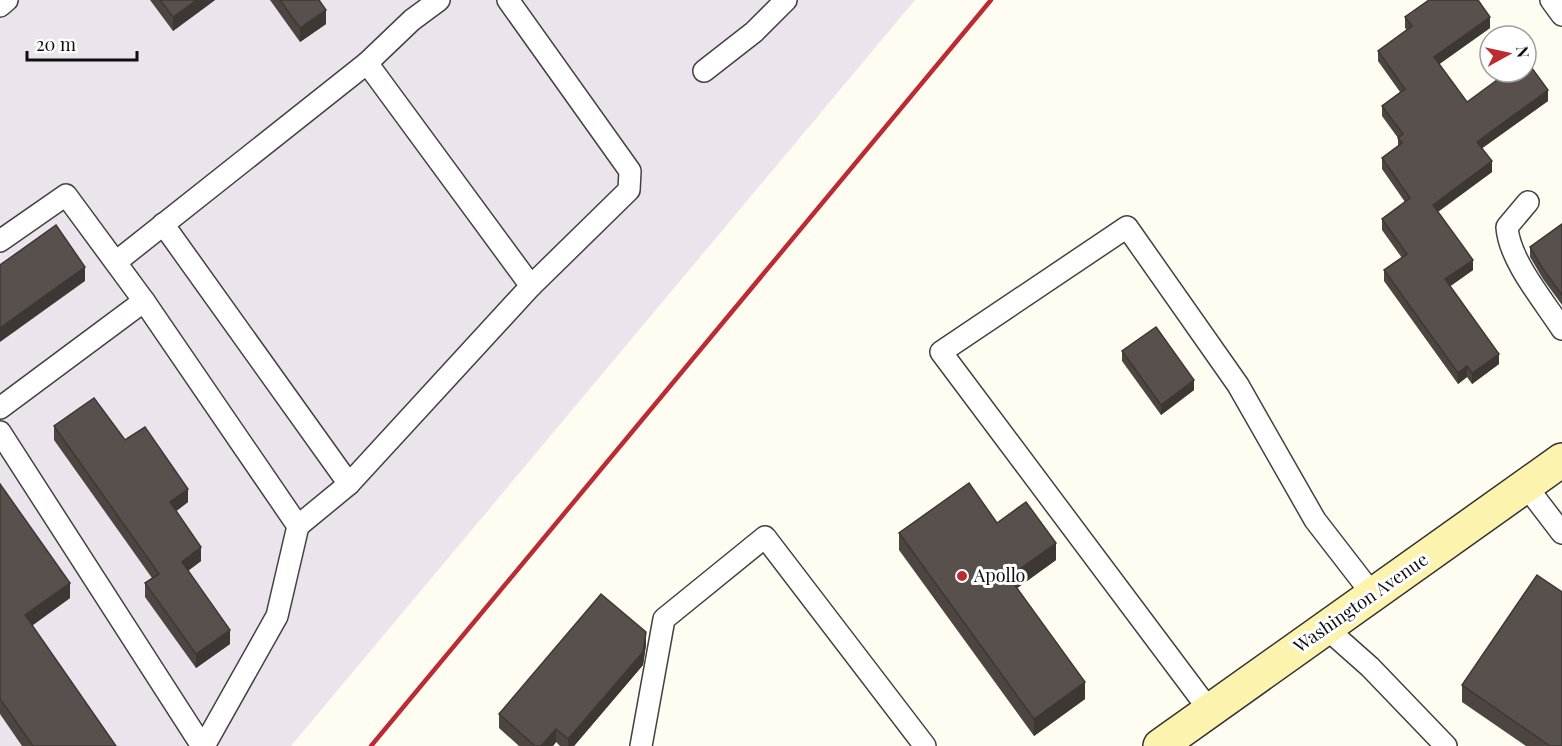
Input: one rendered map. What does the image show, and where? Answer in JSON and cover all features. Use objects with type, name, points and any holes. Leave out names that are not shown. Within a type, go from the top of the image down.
[{"type":"main road","name":"Washington Avenue","points":[[1173,742],[1210,711],[1562,460]]},
{"type":"lane","points":[[0,6],[7,0]]},
{"type":"lane","points":[[116,262],[367,63],[412,20],[439,0]]},
{"type":"lane","points":[[0,432],[203,746],[277,616],[298,526],[349,484],[531,286],[629,190],[630,171],[508,0]]},
{"type":"lane","points":[[704,71],[754,32],[786,0]]},
{"type":"lane","points":[[1551,0],[1562,15]]},
{"type":"lane","points":[[367,63],[531,286]]},
{"type":"lane","points":[[0,241],[66,195],[144,301],[298,526]]},
{"type":"lane","points":[[1528,202],[1508,227],[1508,239],[1513,254],[1562,329]]},
{"type":"lane","points":[[163,224],[349,484]]},
{"type":"lane","points":[[1210,711],[941,352],[1127,227],[1238,385],[1315,520],[1373,595]]},
{"type":"lane","points":[[0,408],[144,301]]},
{"type":"lane","points":[[1526,486],[1562,533]]},
{"type":"lane","points":[[639,746],[664,619],[765,537],[925,746]]},
{"type":"lane","points":[[1326,628],[1370,667],[1446,746]]},
{"type":"shaded area","points":[[0,0],[915,0],[291,746],[0,746]]},
{"type":"building","points":[[160,0],[197,0],[173,17]]},
{"type":"building","points":[[280,0],[319,0],[326,10],[300,28]]},
{"type":"building","points":[[1429,0],[1478,0],[1490,17],[1434,57],[1467,102],[1492,84],[1538,84],[1538,76],[1548,90],[1477,142],[1492,161],[1433,205],[1473,260],[1445,279],[1499,354],[1472,373],[1467,366],[1458,373],[1384,270],[1407,254],[1382,219],[1410,198],[1382,158],[1402,143],[1398,138],[1403,134],[1382,106],[1405,89],[1378,51],[1412,26],[1405,17]]},
{"type":"building","points":[[1562,224],[1562,295],[1530,247]]},
{"type":"building","points":[[56,225],[85,267],[0,328],[0,265]]},
{"type":"building","points":[[1156,327],[1194,380],[1161,405],[1122,351]]},
{"type":"building","points":[[94,398],[125,440],[145,427],[188,489],[170,502],[201,547],[182,562],[230,630],[196,654],[145,583],[159,574],[54,426]]},
{"type":"building","points":[[969,483],[997,523],[1026,502],[1056,543],[1009,577],[1085,682],[1034,719],[899,533]]},
{"type":"building","points":[[0,484],[70,583],[25,615],[116,746],[33,746],[0,699]]},
{"type":"building","points":[[1537,575],[1562,592],[1562,746],[1550,746],[1462,685]]},
{"type":"building","points":[[601,594],[646,632],[643,652],[568,739],[556,729],[541,746],[535,746],[499,714]]},
{"type":"railway","points":[[371,746],[991,0]]},
{"type":"place","name":"Apollo","points":[[962,576]]}]
